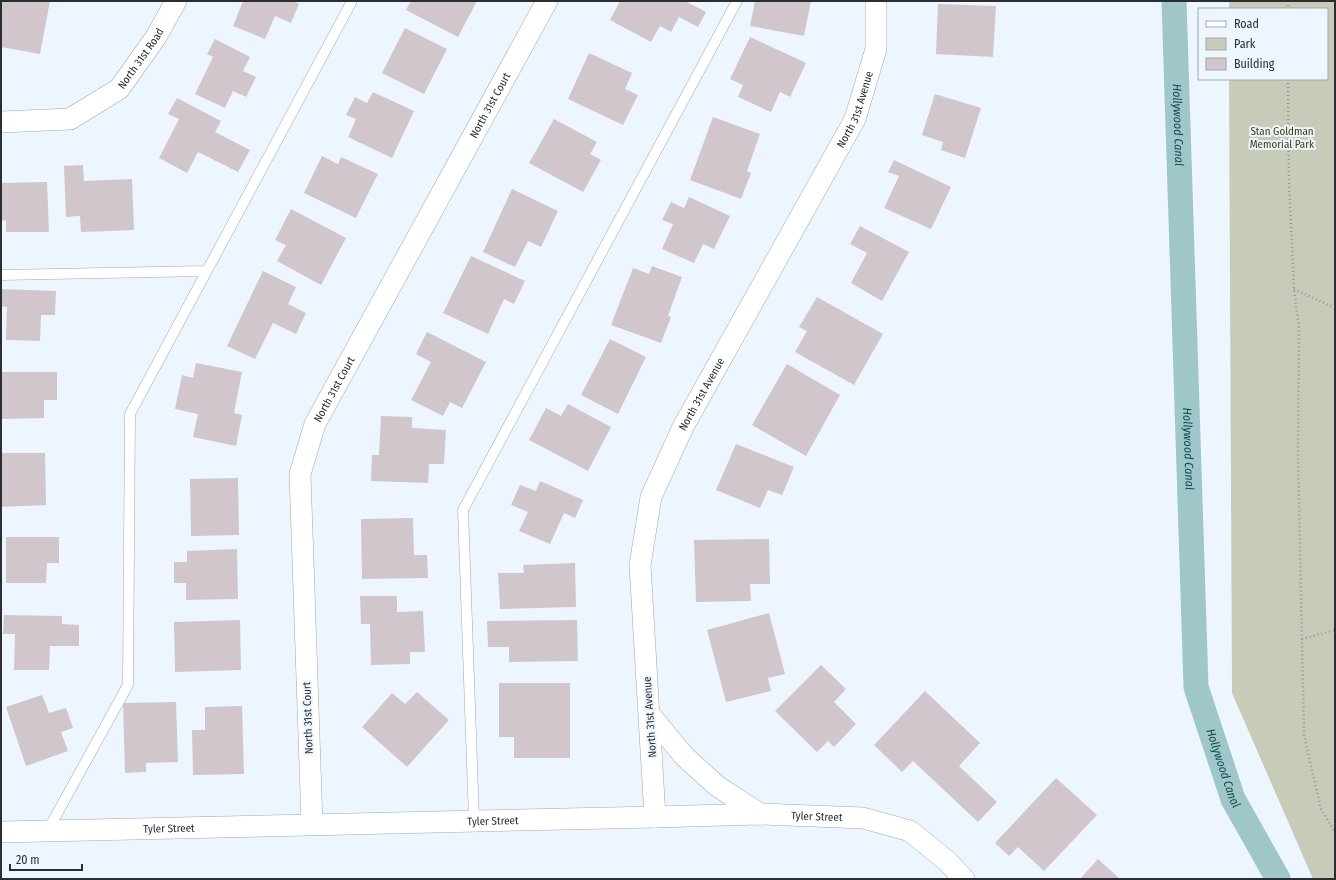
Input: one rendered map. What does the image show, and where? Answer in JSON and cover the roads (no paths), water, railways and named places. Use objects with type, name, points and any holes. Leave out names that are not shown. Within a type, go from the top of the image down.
[{"type":"street","name":"North 31st Road","points":[[1,122],[70,119],[119,89],[156,38],[176,1]]},
{"type":"street","name":"North 31st Court","points":[[312,824],[300,474],[315,424],[546,1]]},
{"type":"street","name":"North 31st Avenue","points":[[655,817],[640,564],[651,497],[683,427],[855,119],[876,49],[876,1]]},
{"type":"street","points":[[650,716],[685,757],[717,786],[760,814]]},
{"type":"street","name":"Tyler Street","points":[[1,832],[760,814],[863,818],[910,831],[947,861],[964,879]]},
{"type":"lane","points":[[48,830],[128,685],[130,414],[352,1]]},
{"type":"lane","points":[[474,820],[463,510],[737,1]]},
{"type":"lane","points":[[1,276],[206,272]]},
{"type":"waterway","name":"Hollywood Canal","points":[[1174,1],[1196,687],[1233,799],[1278,879]]},
{"type":"park label","name":"Stan Goldman Memorial Park","points":[[1282,137]]}]
